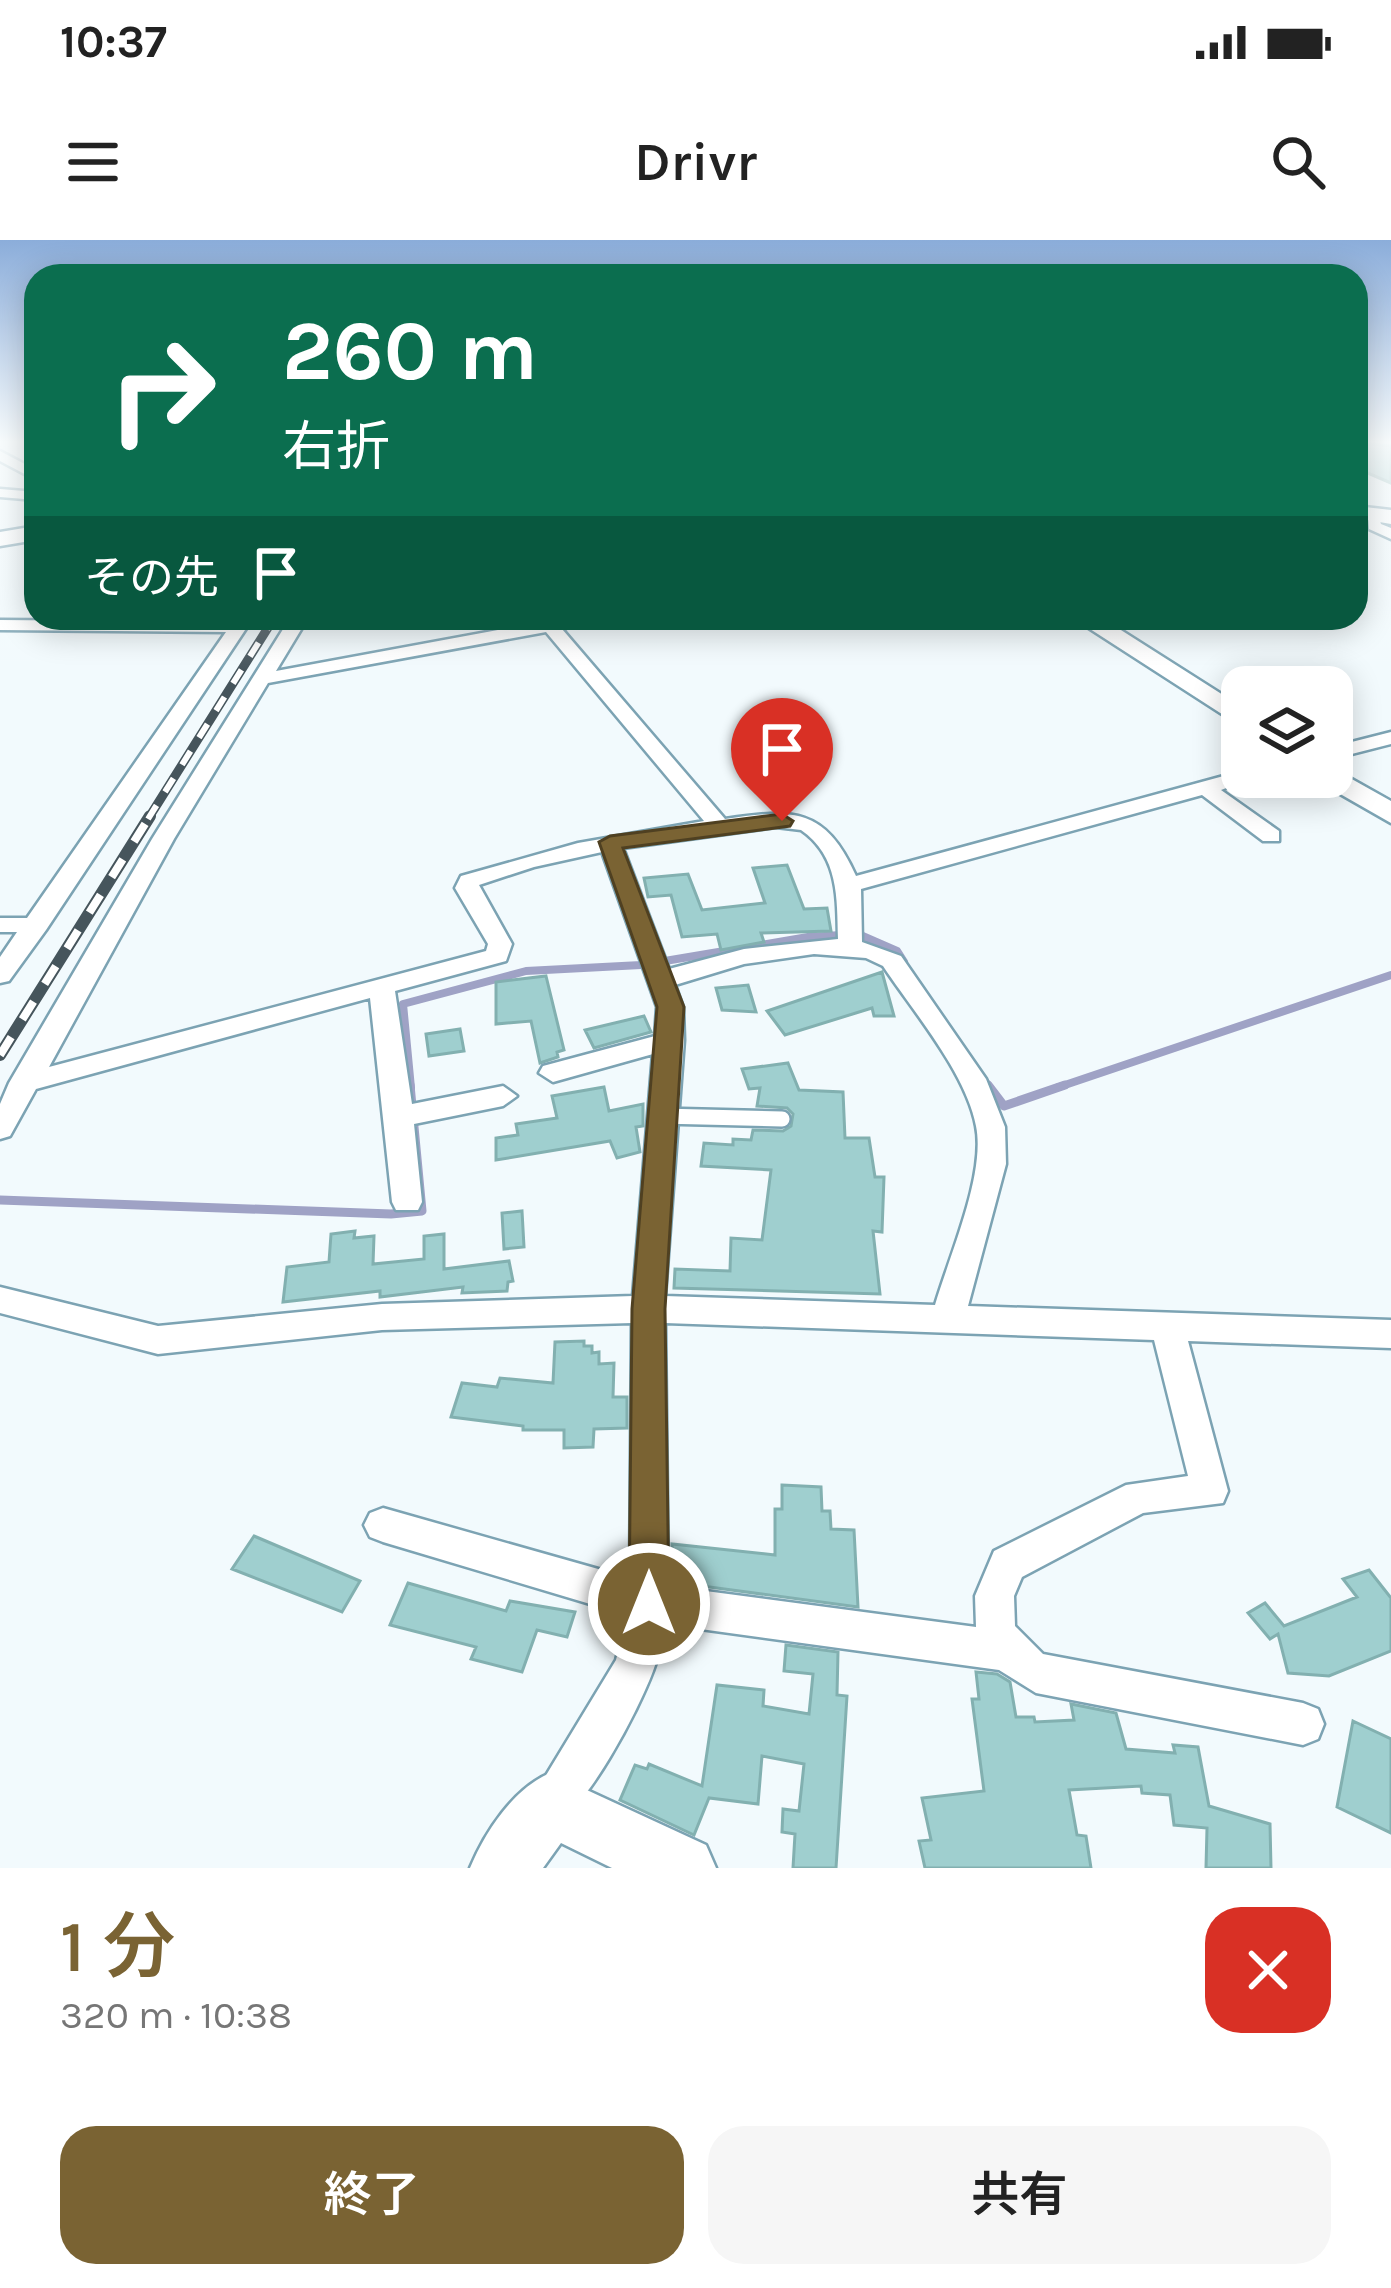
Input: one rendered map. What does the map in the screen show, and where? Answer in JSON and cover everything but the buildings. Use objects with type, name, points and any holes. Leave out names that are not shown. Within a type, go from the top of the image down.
[{"type":"street","points":[[0,975],[236,630]]},
{"type":"street","points":[[0,1129],[163,839],[291,630]]},
{"type":"street","points":[[262,680],[530,630]]},
{"type":"street","points":[[554,630],[721,828]]},
{"type":"street","points":[[1104,630],[1221,705]]},
{"type":"street","points":[[1353,747],[1391,737]]},
{"type":"street","points":[[848,885],[1221,784]]},
{"type":"street","points":[[1205,788],[1271,836]]},
{"type":"street","points":[[1353,790],[1391,814]]},
{"type":"street","points":[[23,1083],[488,960],[502,951],[467,888],[480,873],[610,842],[802,822],[827,840],[848,885],[850,947]]},
{"type":"street","points":[[503,1868],[605,1722],[635,1666],[649,1604],[648,1309],[670,1007],[610,842]]},
{"type":"street","points":[[0,925],[37,925]]},
{"type":"street","points":[[657,969],[732,956],[850,947],[878,950],[892,961],[985,1102],[991,1164],[948,1318]]},
{"type":"street","points":[[382,988],[407,1202]]},
{"type":"street","points":[[553,1073],[670,1040]]},
{"type":"street","points":[[398,1106],[407,1115],[419,1117],[502,1096]]},
{"type":"street","points":[[0,1300],[158,1340],[382,1317],[648,1309],[1391,1334]]},
{"type":"street","points":[[1004,1651],[992,1614],[998,1578],[1008,1564],[1138,1497],[1210,1491],[1167,1324]]},
{"type":"street","points":[[383,1526],[649,1604],[1004,1651],[1036,1673],[1303,1724]]},
{"type":"street","points":[[550,1805],[682,1868]]},
{"type":"lane","points":[[660,1116],[782,1118]]},
{"type":"waterway","points":[[411,1088],[403,1004],[526,971],[641,965],[808,937],[858,934],[897,951],[904,962]]},
{"type":"waterway","points":[[1056,1088],[1391,975]]},
{"type":"waterway","points":[[983,1079],[990,1088]]},
{"type":"waterway","points":[[0,1200],[391,1214],[422,1211],[410,1085]]},
{"type":"waterway","points":[[988,1085],[1004,1106],[1065,1085]]},
{"type":"railway","points":[[148,819],[266,630]]},
{"type":"railway","points":[[0,1055],[150,816]]},
{"type":"route","points":[[649,1604],[648,1309],[670,1007],[610,842],[782,821]]}]
